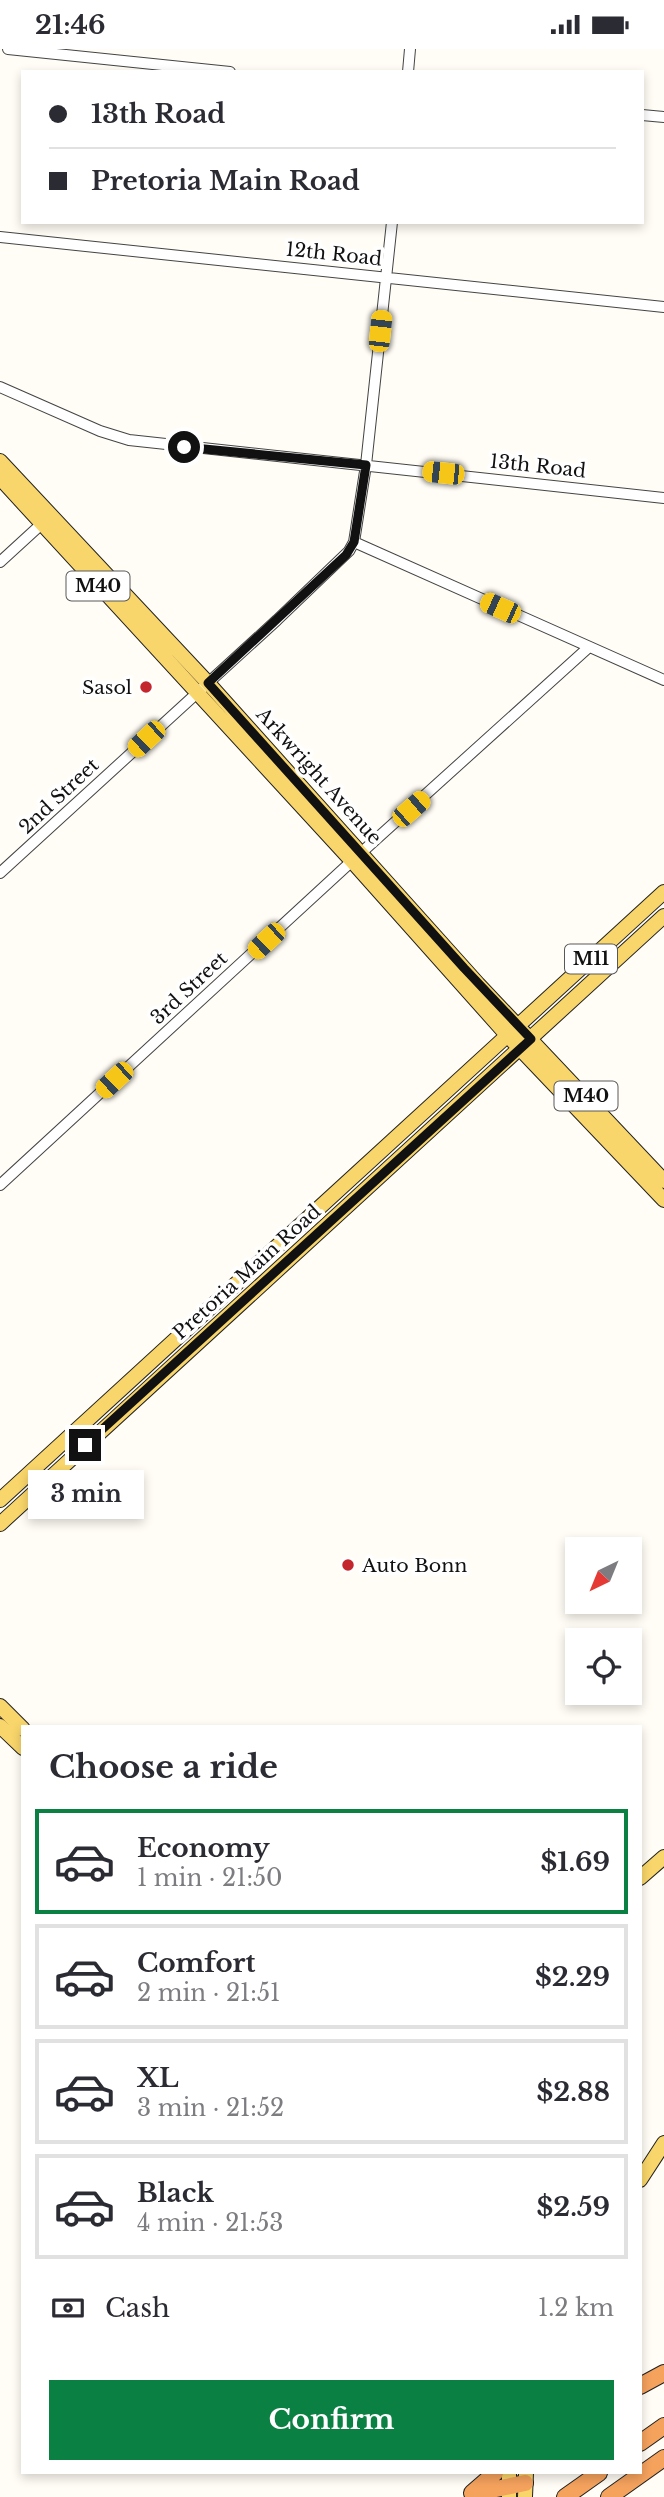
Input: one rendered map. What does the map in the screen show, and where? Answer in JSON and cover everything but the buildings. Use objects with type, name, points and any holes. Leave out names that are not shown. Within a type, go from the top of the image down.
[{"type":"highway","points":[[642,2385],[664,2373]]},
{"type":"highway","points":[[642,2442],[664,2426]]},
{"type":"highway","points":[[642,2474],[664,2458]]},
{"type":"highway","points":[[468,2497],[494,2474]]},
{"type":"highway","points":[[565,2497],[598,2474]]},
{"type":"highway","points":[[609,2497],[641,2474]]},
{"type":"highway","points":[[476,2497],[483,2492],[517,2486]]},
{"type":"main road","name":"Arkwright Avenue","points":[[0,461],[46,520],[196,694],[464,968],[525,1044],[664,1181]]},
{"type":"main road","name":"Arkwright Avenue","points":[[0,478],[46,520],[208,683],[491,1018],[512,1030]]},
{"type":"main road","name":"M11","points":[[512,1030],[664,892]]},
{"type":"main road","name":"M11","points":[[525,1044],[664,916]]},
{"type":"main road","points":[[488,1053],[491,1018]]},
{"type":"main road","name":"Pretoria Main Road","points":[[0,1500],[512,1030]]},
{"type":"main road","name":"Arkwright Avenue","points":[[525,1044],[536,1065],[664,1200]]},
{"type":"main road","name":"Pretoria Main Road","points":[[0,1524],[525,1044]]},
{"type":"main road","points":[[500,1067],[536,1065]]},
{"type":"main road","points":[[0,1706],[21,1727]]},
{"type":"main road","points":[[0,1726],[21,1746]]},
{"type":"main road","points":[[642,1876],[664,1857]]},
{"type":"main road","points":[[642,2177],[664,2143]]},
{"type":"street","points":[[8,49],[211,70]]},
{"type":"street","points":[[408,70],[410,49]]},
{"type":"street","points":[[644,115],[664,117]]},
{"type":"street","points":[[392,224],[366,465],[354,542],[664,680]]},
{"type":"street","name":"12th Road","points":[[0,237],[664,307]]},
{"type":"street","name":"13th Road","points":[[0,387],[107,434],[129,440],[664,498]]},
{"type":"street","points":[[0,562],[46,520]]},
{"type":"street","name":"2nd Street","points":[[0,873],[342,560],[354,542]]},
{"type":"street","name":"3rd Street","points":[[0,1185],[589,647]]},
{"type":"place","name":"Sasol","points":[[146,687]]},
{"type":"place","name":"Auto Bonn","points":[[348,1565]]},
{"type":"route","points":[[85,1445],[531,1039],[208,683],[346,555],[354,542],[366,465],[184,447]]}]
